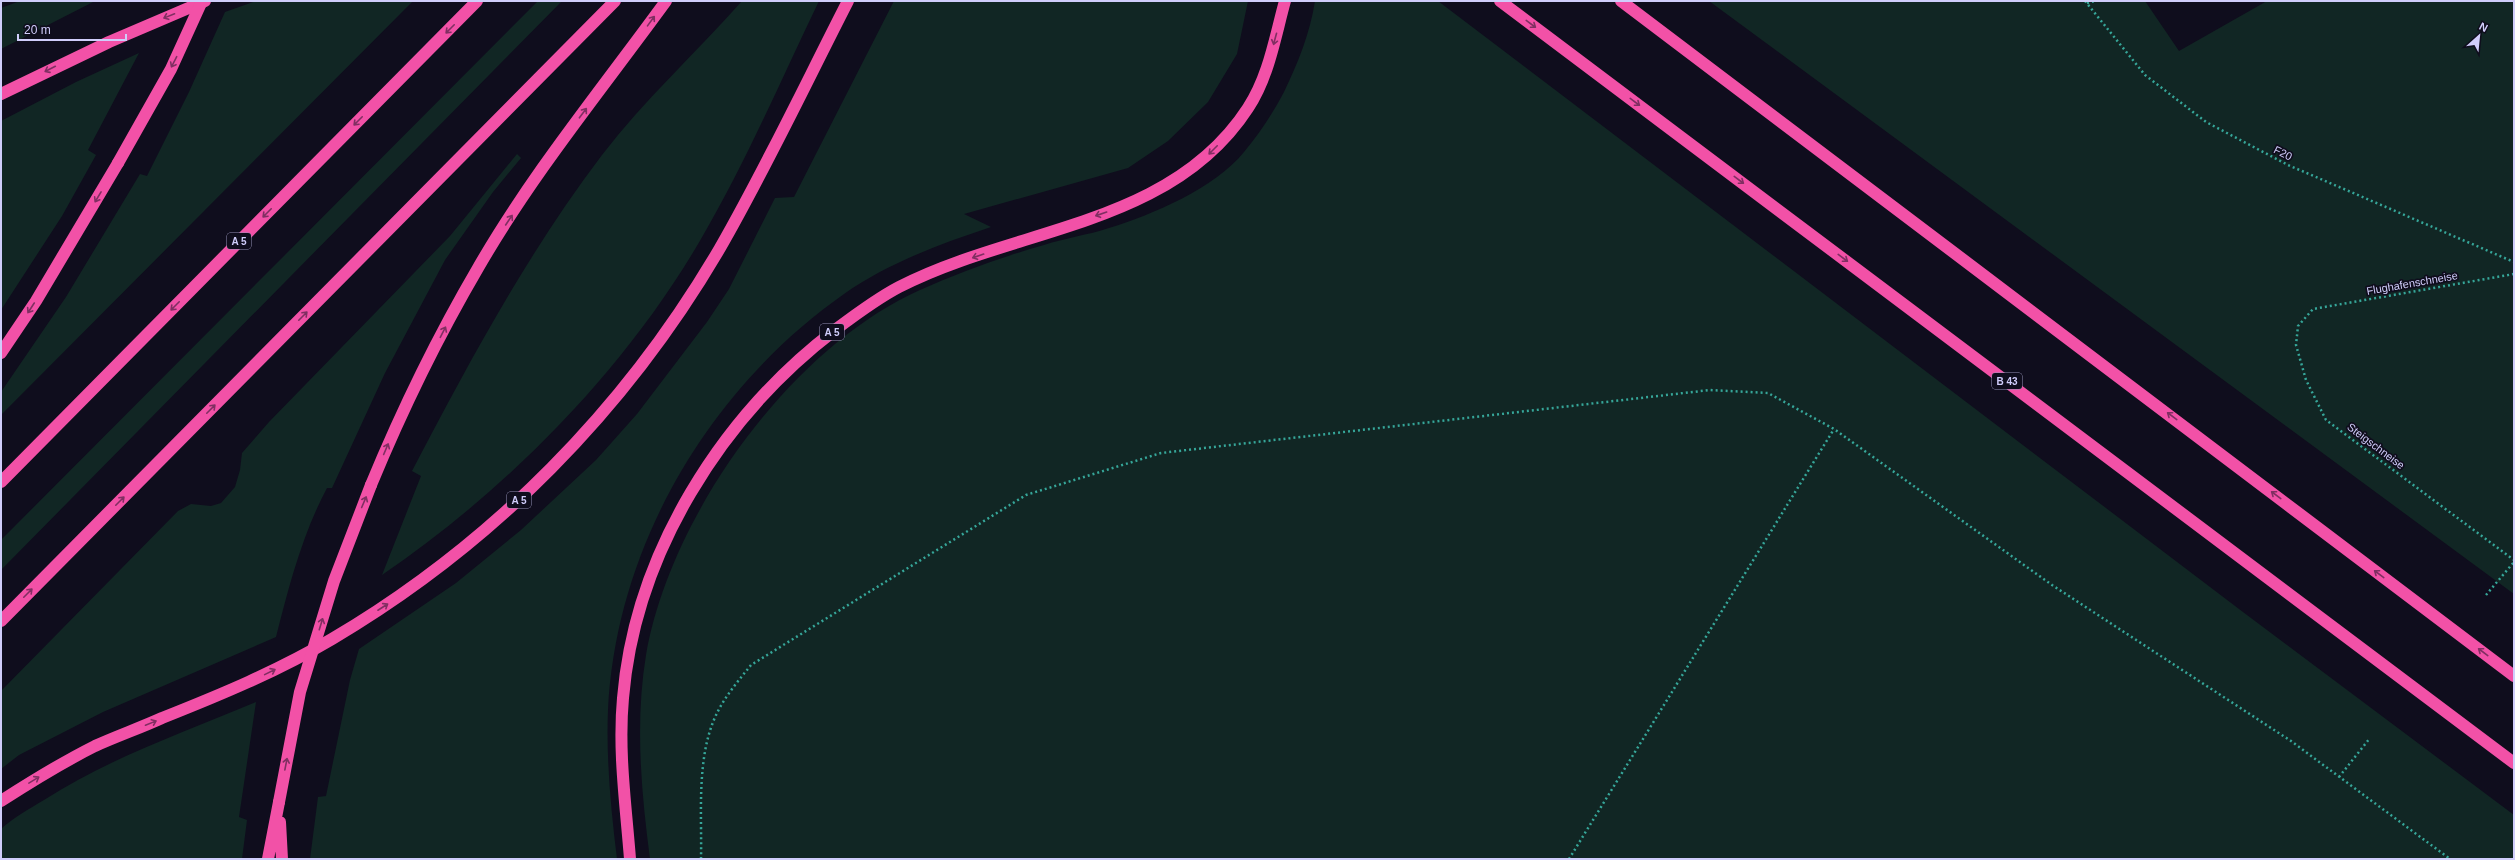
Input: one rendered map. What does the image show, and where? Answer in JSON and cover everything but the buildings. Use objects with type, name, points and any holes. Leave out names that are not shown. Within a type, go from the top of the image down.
[{"type":"highway","points":[[1,354],[36,301],[118,163],[171,69],[202,1]]},
{"type":"highway","points":[[1,94],[109,42],[205,1]]},
{"type":"highway","name":"A 5","points":[[1,482],[477,1]]},
{"type":"highway","points":[[1,621],[615,1]]},
{"type":"highway","points":[[268,859],[300,692],[334,581],[398,420],[478,267],[577,120],[666,1]]},
{"type":"highway","name":"A 5","points":[[1,800],[98,745],[236,688],[330,640],[411,589],[454,557],[521,498],[589,430],[619,394],[667,330],[719,250],[848,1]]},
{"type":"highway","name":"A 5","points":[[630,859],[621,727],[629,659],[640,611],[654,567],[689,494],[712,460],[764,394],[811,348],[870,304],[899,286],[950,266],[1123,206],[1165,187],[1196,167],[1221,142],[1249,108],[1266,72],[1285,1]]},
{"type":"highway","name":"B 43","points":[[1500,1],[2514,762]]},
{"type":"highway","points":[[1621,1],[2514,676]]},
{"type":"highway","points":[[279,802],[282,859]]},
{"type":"path","points":[[2087,2],[2095,1]]},
{"type":"path","name":"F20","points":[[2087,2],[2145,75],[2206,122],[2288,165],[2514,262]]},
{"type":"path","name":"Flughafenschneise","points":[[2313,308],[2514,274]]},
{"type":"path","name":"Steigschneise","points":[[2313,308],[2298,326],[2296,345],[2306,380],[2326,420],[2514,561]]},
{"type":"path","points":[[701,859],[703,767],[710,730],[717,713],[733,687],[751,665],[1026,495],[1160,453],[1710,390],[1768,393],[1834,429],[2052,584],[2291,741],[2450,859]]},
{"type":"path","points":[[1569,859],[1834,429]]},
{"type":"path","points":[[2486,595],[2514,561]]},
{"type":"path","points":[[2339,777],[2370,738]]},
{"type":"green space","points":[[20,1],[95,1],[1,49],[1,8]]},
{"type":"green space","points":[[256,1],[413,1],[1,415],[1,392],[66,297],[140,174],[147,176],[189,92],[225,12]]},
{"type":"green space","points":[[538,1],[562,1],[1,570],[1,540]]},
{"type":"green space","points":[[742,1],[819,1],[763,121],[733,180],[701,239],[671,288],[637,335],[600,380],[560,424],[474,505],[429,541],[382,575],[421,476],[412,471],[477,349],[524,270],[575,193],[618,135]]},
{"type":"green space","points":[[894,1],[1248,1],[1237,54],[1208,102],[1168,141],[1128,168],[964,214],[991,227],[915,255],[878,273],[844,294],[796,332],[752,375],[713,423],[679,475],[651,531],[629,589],[615,649],[608,710],[608,766],[617,859],[310,859],[318,797],[326,796],[350,680],[359,649],[456,583],[521,530],[596,460],[637,414],[707,322],[729,289],[775,198],[794,197]]},
{"type":"green space","points":[[1315,1],[1438,1],[2239,609],[2514,815],[2514,859],[650,859],[640,757],[641,706],[646,655],[659,602],[681,547],[709,494],[743,442],[783,394],[826,352],[872,317],[920,290],[981,265],[1144,216],[1182,199],[1217,177],[1232,165],[1244,152],[1260,131],[1280,100],[1303,48]]},
{"type":"green space","points":[[1709,1],[2145,1],[2179,51],[2267,1],[2514,1],[2514,594]]},
{"type":"green space","points":[[139,53],[88,150],[96,155],[62,216],[1,310],[1,121],[76,82]]},
{"type":"green space","points":[[517,154],[521,158],[493,192],[445,260],[385,373],[332,488],[327,488],[318,506],[303,542],[276,637],[103,712],[19,755],[1,769],[1,691],[178,511],[191,504],[211,506],[221,503],[235,487],[240,470],[242,453],[269,422],[450,236]]},
{"type":"green space","points":[[256,702],[239,817],[247,820],[242,859],[1,859],[1,829],[27,810],[69,785],[121,758]]}]
